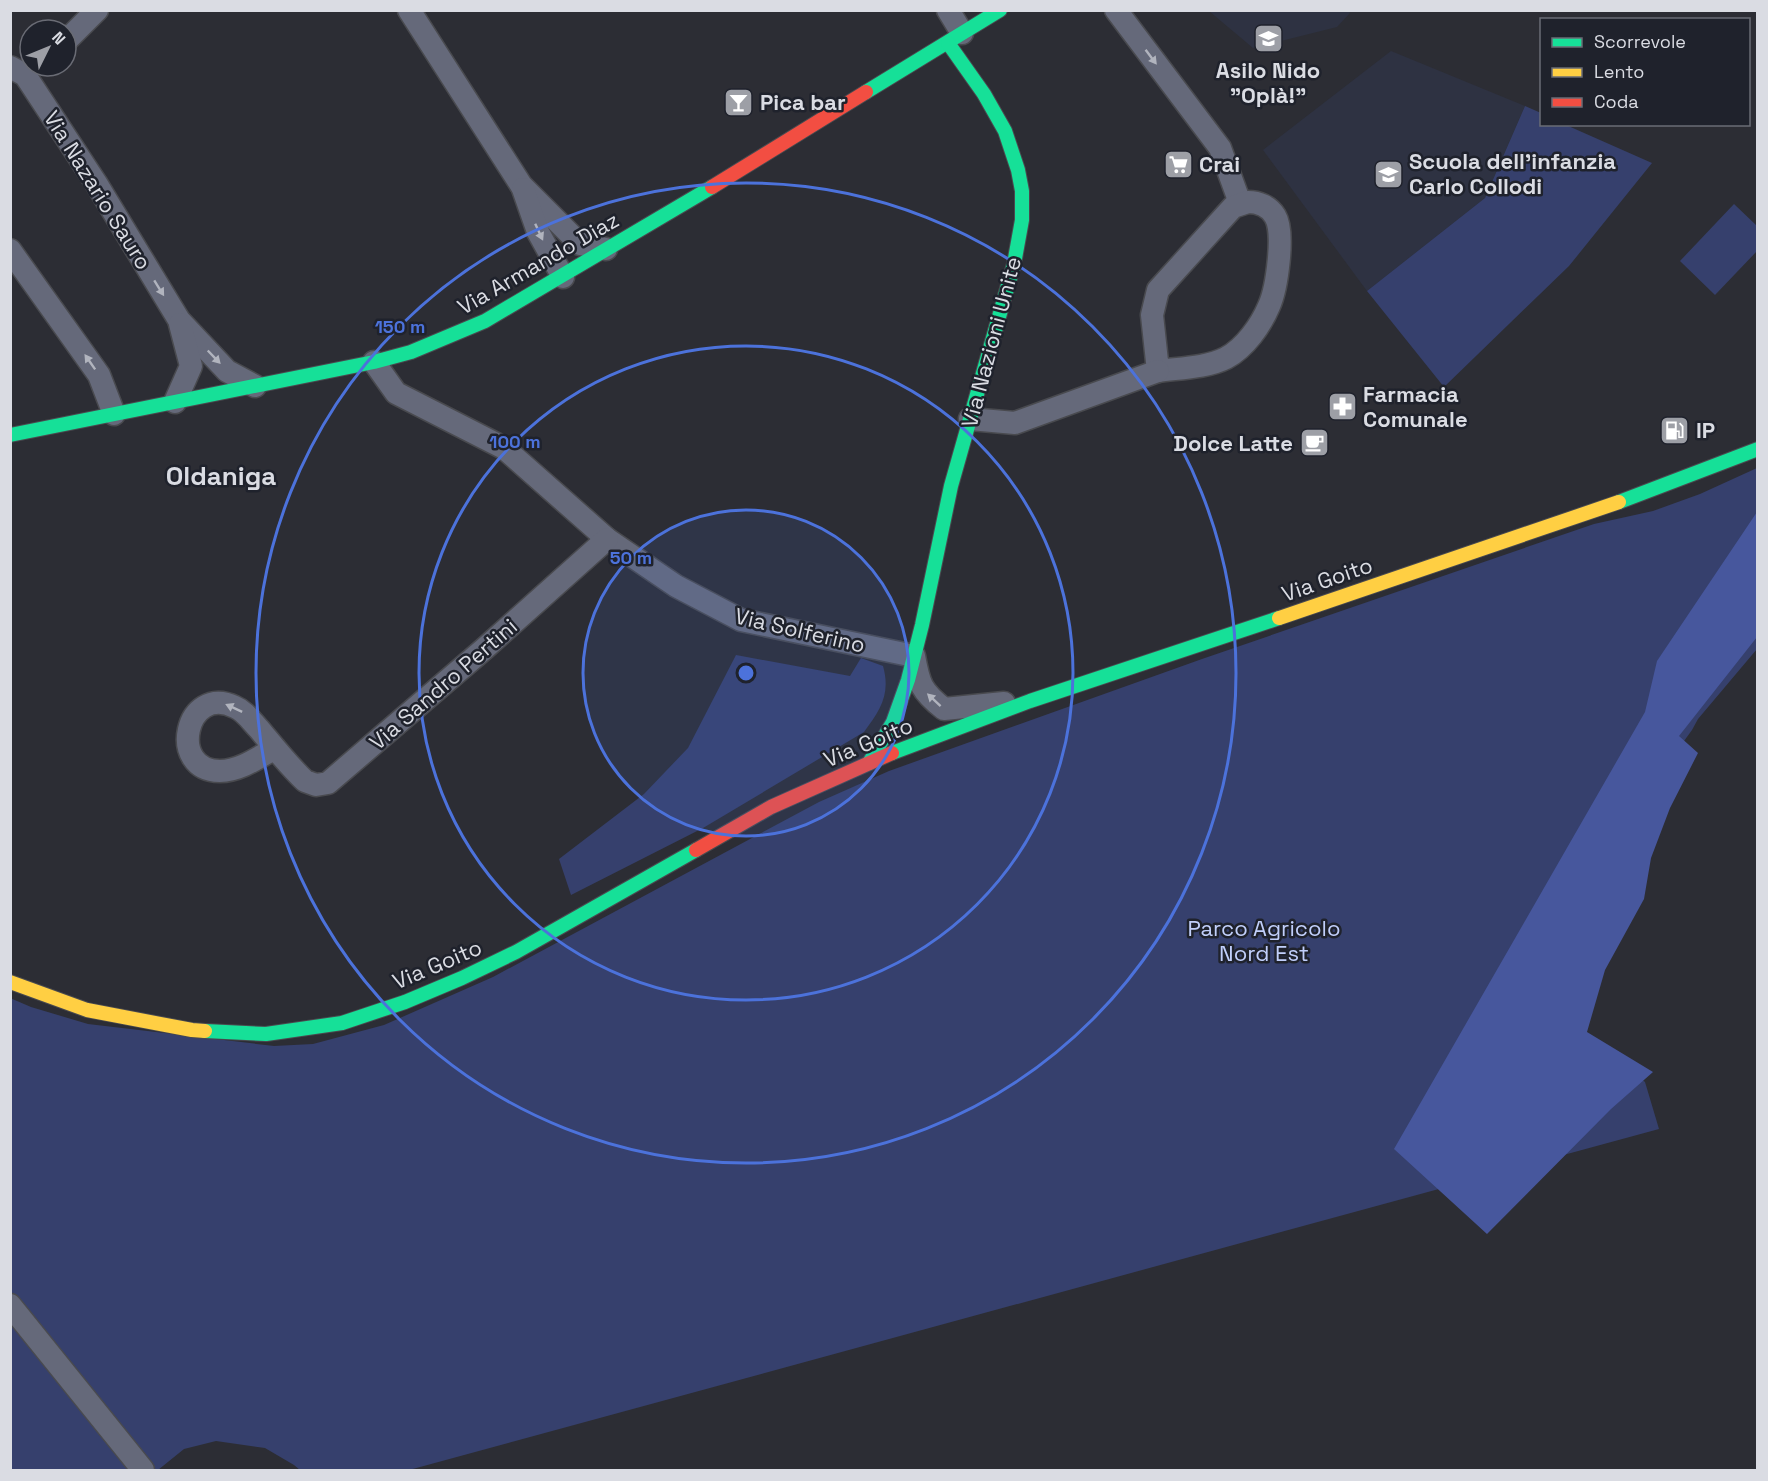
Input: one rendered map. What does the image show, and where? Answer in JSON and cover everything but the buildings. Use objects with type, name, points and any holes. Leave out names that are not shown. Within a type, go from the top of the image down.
[{"type":"street","points":[[78,29],[97,10]]},
{"type":"street","points":[[409,10],[521,185],[580,244],[606,249]]},
{"type":"street","points":[[948,10],[955,38]]},
{"type":"street","name":"Via Armando Diaz","points":[[10,435],[374,362],[411,352],[485,321],[563,277],[1000,10]]},
{"type":"street","points":[[1116,10],[1220,148],[1240,203]]},
{"type":"street","name":"Via Nazioni Unite","points":[[869,763],[896,715],[914,656],[951,486],[1011,276],[1019,240],[1022,193],[1019,172],[1008,134],[968,70],[955,38]]},
{"type":"street","name":"Via Nazario Sauro","points":[[29,78],[179,320],[227,371],[255,386]]},
{"type":"street","points":[[521,185],[538,232],[563,277]]},
{"type":"street","points":[[970,419],[1015,423],[1158,371],[1213,363],[1226,358],[1249,337],[1269,305],[1276,285],[1279,259],[1278,224],[1275,216],[1262,204],[1240,203],[1227,213],[1158,290],[1152,315],[1158,371]]},
{"type":"street","points":[[10,250],[99,375],[114,414]]},
{"type":"street","name":"Via Nazario Sauro","points":[[175,402],[191,366],[179,320]]},
{"type":"street","name":"Via Solferino","points":[[374,362],[396,393],[504,448],[608,539],[676,586],[741,620],[914,656]]},
{"type":"street","name":"Via Goito","points":[[10,982],[87,1010],[192,1030],[266,1034],[342,1023],[405,1002],[507,956],[642,882],[771,807],[869,763],[1030,702],[1587,514],[1758,448]]},
{"type":"street","name":"Via Sandro Pertini","points":[[275,748],[305,781],[316,785],[328,783],[608,539]]},
{"type":"street","name":"Via Nazioni Unite","points":[[914,656],[919,683],[930,698],[944,709],[1030,702]]},
{"type":"street","points":[[10,1305],[143,1470]]},
{"type":"shaded area","name":"Asilo Nido \"Oplà!\"","points":[[1349,10],[1350,13],[1337,27],[1253,48],[1209,11]]},
{"type":"shaded area","name":"Scuola dell'infanzia Carlo Collodi","points":[[1391,51],[1525,106],[1485,198],[1367,291],[1263,150]]},
{"type":"shaded area","points":[[1757,512],[1757,637],[1679,736],[1698,753],[1670,808],[1651,858],[1644,899],[1605,970],[1587,1032],[1653,1072],[1611,1109],[1487,1234],[1394,1149],[1645,712],[1657,661]]},
{"type":"green space","points":[[1525,106],[1540,113],[1540,126],[1568,126],[1652,163],[1569,266],[1444,387],[1367,291],[1485,198]]},
{"type":"green space","points":[[1734,204],[1757,226],[1757,251],[1715,295],[1680,261]]},
{"type":"green space","name":"Parco Agricolo Nord Est","points":[[1757,468],[1757,649],[1698,719],[1642,799],[1535,1034],[1598,1042],[1645,1082],[1659,1129],[409,1470],[300,1470],[265,1448],[216,1441],[184,1449],[158,1470],[11,1470],[10,998],[31,1007],[88,1024],[274,1046],[313,1044],[384,1025],[493,977],[819,802],[889,771],[1202,659],[1594,524],[1653,511],[1700,494]]},
{"type":"green space","points":[[736,655],[850,676],[861,658],[883,666],[885,694],[875,716],[864,732],[703,828],[571,895],[559,859],[644,794],[688,748]]},
{"type":"traffic: fast","points":[[866,92],[1000,10]]},
{"type":"traffic: fast","points":[[869,763],[893,722],[908,680],[951,486],[1014,264],[1022,220],[1022,191],[1018,170],[1005,131],[984,94],[948,43]]},
{"type":"traffic: fast","points":[[10,435],[374,362],[411,352],[485,321],[712,187]]},
{"type":"traffic: fast","points":[[1619,502],[1758,449]]},
{"type":"traffic: fast","points":[[892,753],[1030,701],[1279,618]]},
{"type":"traffic: fast","points":[[205,1031],[266,1034],[342,1023],[405,1002],[516,952],[696,850]]},
{"type":"traffic: slow","points":[[1279,618],[1619,502]]},
{"type":"traffic: slow","points":[[10,982],[87,1010],[205,1031]]},
{"type":"traffic: jam","points":[[712,187],[866,92]]},
{"type":"traffic: jam","points":[[696,850],[771,807],[892,753]]},
{"type":"place","name":"Asilo Nido \"Oplà!\"","points":[[1268,38]]},
{"type":"place","name":"Pica bar","points":[[739,102]]},
{"type":"place","name":"Crai","points":[[1178,164]]},
{"type":"place","name":"Scuola dell'infanzia Carlo Collodi","points":[[1388,174]]},
{"type":"place","name":"Farmacia Comunale","points":[[1342,407]]},
{"type":"place","name":"IP","points":[[1675,430]]},
{"type":"place","name":"Dolce Latte","points":[[1314,443]]},
{"type":"district","name":"Oldaniga","points":[[221,476]]}]
